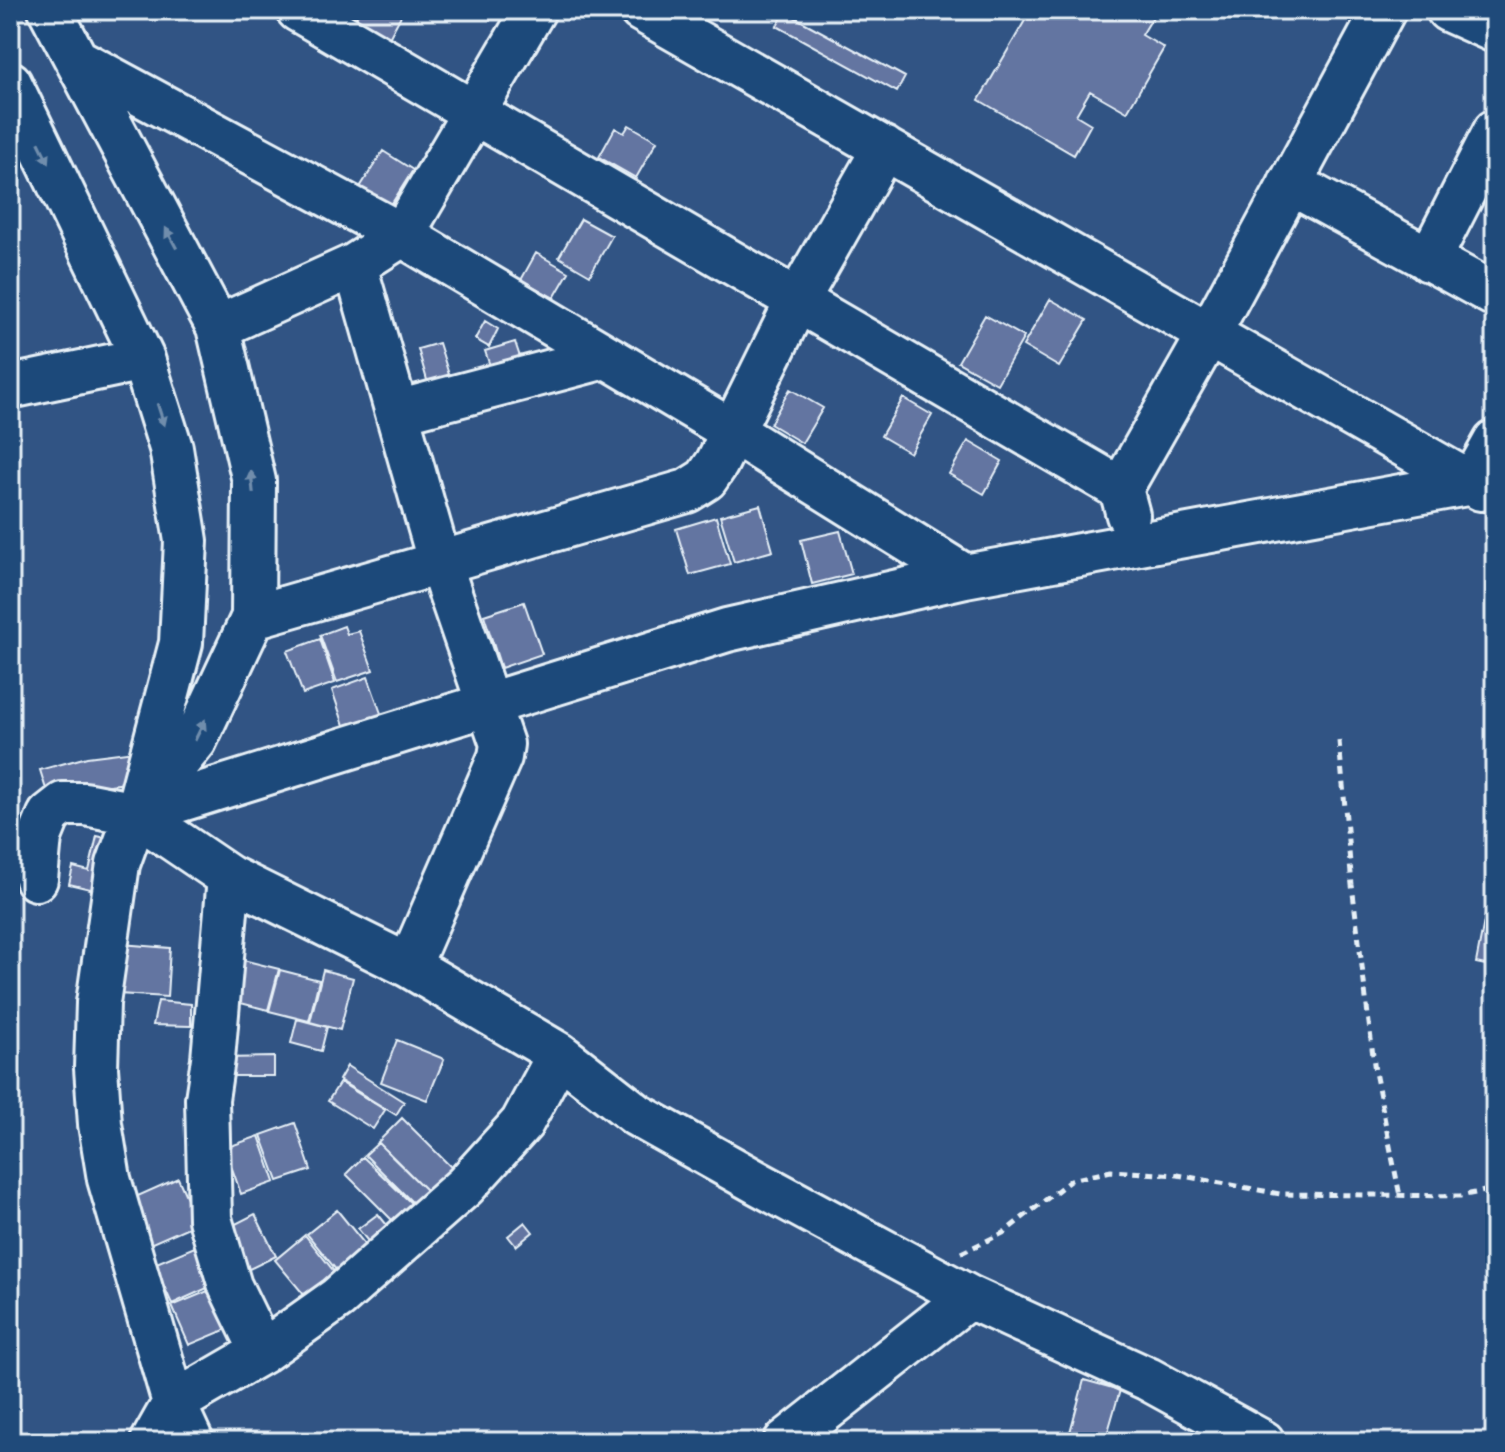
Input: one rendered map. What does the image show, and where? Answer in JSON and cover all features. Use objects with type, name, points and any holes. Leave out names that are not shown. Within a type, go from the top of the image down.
[{"type":"street","points":[[50,10],[218,327],[254,481],[253,617],[195,741],[136,814]]},
{"type":"street","points":[[298,10],[1121,489]]},
{"type":"street","points":[[218,327],[355,265],[402,235],[534,10]]},
{"type":"street","points":[[641,10],[1484,490]]},
{"type":"street","points":[[1135,543],[1121,489],[1209,334],[1384,10]]},
{"type":"street","points":[[1448,10],[1495,31]]},
{"type":"street","points":[[77,60],[402,235],[732,431],[965,576]]},
{"type":"street","points":[[10,83],[143,359],[171,448],[186,541],[181,643],[136,814],[118,864],[98,1003],[96,1068],[100,1124],[109,1179],[174,1403],[192,1442]]},
{"type":"street","points":[[1429,260],[1495,131]]},
{"type":"street","points":[[253,617],[687,491],[706,479],[717,463],[797,301],[884,148]]},
{"type":"street","points":[[1290,183],[1495,295]]},
{"type":"street","points":[[355,265],[440,564],[502,744],[500,757],[409,966]]},
{"type":"street","points":[[397,412],[605,357]]},
{"type":"street","points":[[10,387],[143,359]]},
{"type":"street","points":[[1484,490],[1495,442]]},
{"type":"street","points":[[136,814],[727,630],[965,576],[1135,543],[1484,490]]},
{"type":"street","points":[[36,879],[40,837],[49,815],[63,804],[85,804],[136,814],[229,877],[409,966],[559,1054],[637,1115],[969,1297],[1148,1379],[1263,1442]]},
{"type":"street","points":[[229,877],[207,1099],[210,1219],[230,1286],[262,1352]]},
{"type":"street","points":[[152,1442],[174,1403],[262,1352],[338,1298],[465,1186],[522,1123],[559,1054]]},
{"type":"street","points":[[785,1442],[969,1297]]},
{"type":"path","points":[[1339,741],[1352,885],[1375,1072],[1400,1196]]},
{"type":"path","points":[[957,1255],[1003,1233],[1071,1180],[1111,1171],[1178,1175],[1280,1194],[1460,1196],[1495,1189]]},
{"type":"building","points":[[360,10],[404,10],[387,42],[353,23]]},
{"type":"building","points":[[1031,10],[1157,10],[1142,35],[1164,48],[1127,112],[1090,91],[1076,115],[1091,124],[1074,155],[979,100]]},
{"type":"building","points":[[785,12],[905,77],[897,92],[777,26]]},
{"type":"building","points":[[629,125],[657,141],[636,178],[599,157],[615,128],[624,133]]},
{"type":"building","points":[[383,151],[413,170],[387,211],[357,192]]},
{"type":"building","points":[[581,219],[612,236],[590,275],[559,257]]},
{"type":"building","points":[[536,253],[569,272],[554,298],[521,280]]},
{"type":"building","points":[[1050,299],[1087,320],[1059,367],[1023,346]]},
{"type":"building","points":[[985,315],[1024,337],[997,384],[958,362]]},
{"type":"building","points":[[485,321],[498,329],[489,347],[475,339]]},
{"type":"building","points":[[515,342],[522,363],[492,372],[485,351]]},
{"type":"building","points":[[439,343],[451,381],[429,387],[418,349]]},
{"type":"building","points":[[790,389],[823,408],[802,443],[770,424]]},
{"type":"building","points":[[903,398],[932,415],[910,453],[881,436]]},
{"type":"building","points":[[968,441],[1002,461],[984,494],[949,474]]},
{"type":"building","points":[[760,505],[773,551],[734,562],[720,516]]},
{"type":"building","points":[[716,517],[730,564],[690,575],[676,529]]},
{"type":"building","points":[[840,531],[852,574],[812,584],[801,540]]},
{"type":"building","points":[[524,602],[542,654],[501,668],[484,615]]},
{"type":"building","points":[[344,626],[347,634],[359,631],[373,670],[337,682],[320,635]]},
{"type":"building","points":[[320,639],[335,683],[303,694],[287,651]]},
{"type":"building","points":[[368,677],[383,719],[346,731],[332,690]]},
{"type":"building","points":[[134,751],[137,782],[91,787],[49,799],[40,770],[87,757]]},
{"type":"building","points":[[97,836],[115,840],[103,892],[69,884],[73,867],[89,871]]},
{"type":"building","points":[[1485,916],[1495,918],[1495,967],[1476,963]]},
{"type":"building","points":[[121,944],[170,948],[167,997],[118,994]]},
{"type":"building","points":[[239,959],[279,969],[268,1010],[229,1000]]},
{"type":"building","points":[[280,970],[319,980],[309,1021],[269,1011]]},
{"type":"building","points":[[323,970],[353,978],[340,1030],[310,1022]]},
{"type":"building","points":[[158,1001],[191,1004],[191,1026],[153,1025]]},
{"type":"building","points":[[297,1019],[327,1027],[321,1051],[291,1043]]},
{"type":"building","points":[[397,1040],[444,1059],[427,1100],[381,1082]]},
{"type":"building","points":[[274,1057],[274,1076],[221,1076],[221,1058]]},
{"type":"building","points":[[347,1066],[404,1102],[396,1115],[339,1080]]},
{"type":"building","points":[[340,1082],[385,1110],[373,1129],[328,1101]]},
{"type":"building","points":[[402,1118],[463,1179],[439,1203],[378,1142]]},
{"type":"building","points":[[295,1123],[311,1170],[278,1181],[261,1135]]},
{"type":"building","points":[[259,1136],[275,1182],[241,1194],[225,1148]]},
{"type":"building","points":[[378,1143],[428,1192],[415,1205],[365,1155]]},
{"type":"building","points":[[363,1157],[411,1203],[393,1221],[346,1174]]},
{"type":"building","points":[[178,1178],[198,1223],[150,1244],[131,1199]]},
{"type":"building","points":[[337,1210],[376,1258],[346,1282],[307,1234]]},
{"type":"building","points":[[255,1214],[276,1256],[237,1275],[216,1234]]},
{"type":"building","points":[[378,1214],[399,1240],[379,1255],[358,1229]]},
{"type":"building","points":[[525,1222],[533,1232],[516,1246],[508,1236]]},
{"type":"building","points":[[305,1235],[344,1284],[315,1308],[275,1260]]},
{"type":"building","points":[[197,1246],[214,1285],[172,1304],[154,1264]]},
{"type":"building","points":[[215,1288],[232,1327],[189,1345],[172,1306]]},
{"type":"building","points":[[1084,1380],[1120,1390],[1105,1442],[1084,1442],[1069,1436]]}]
